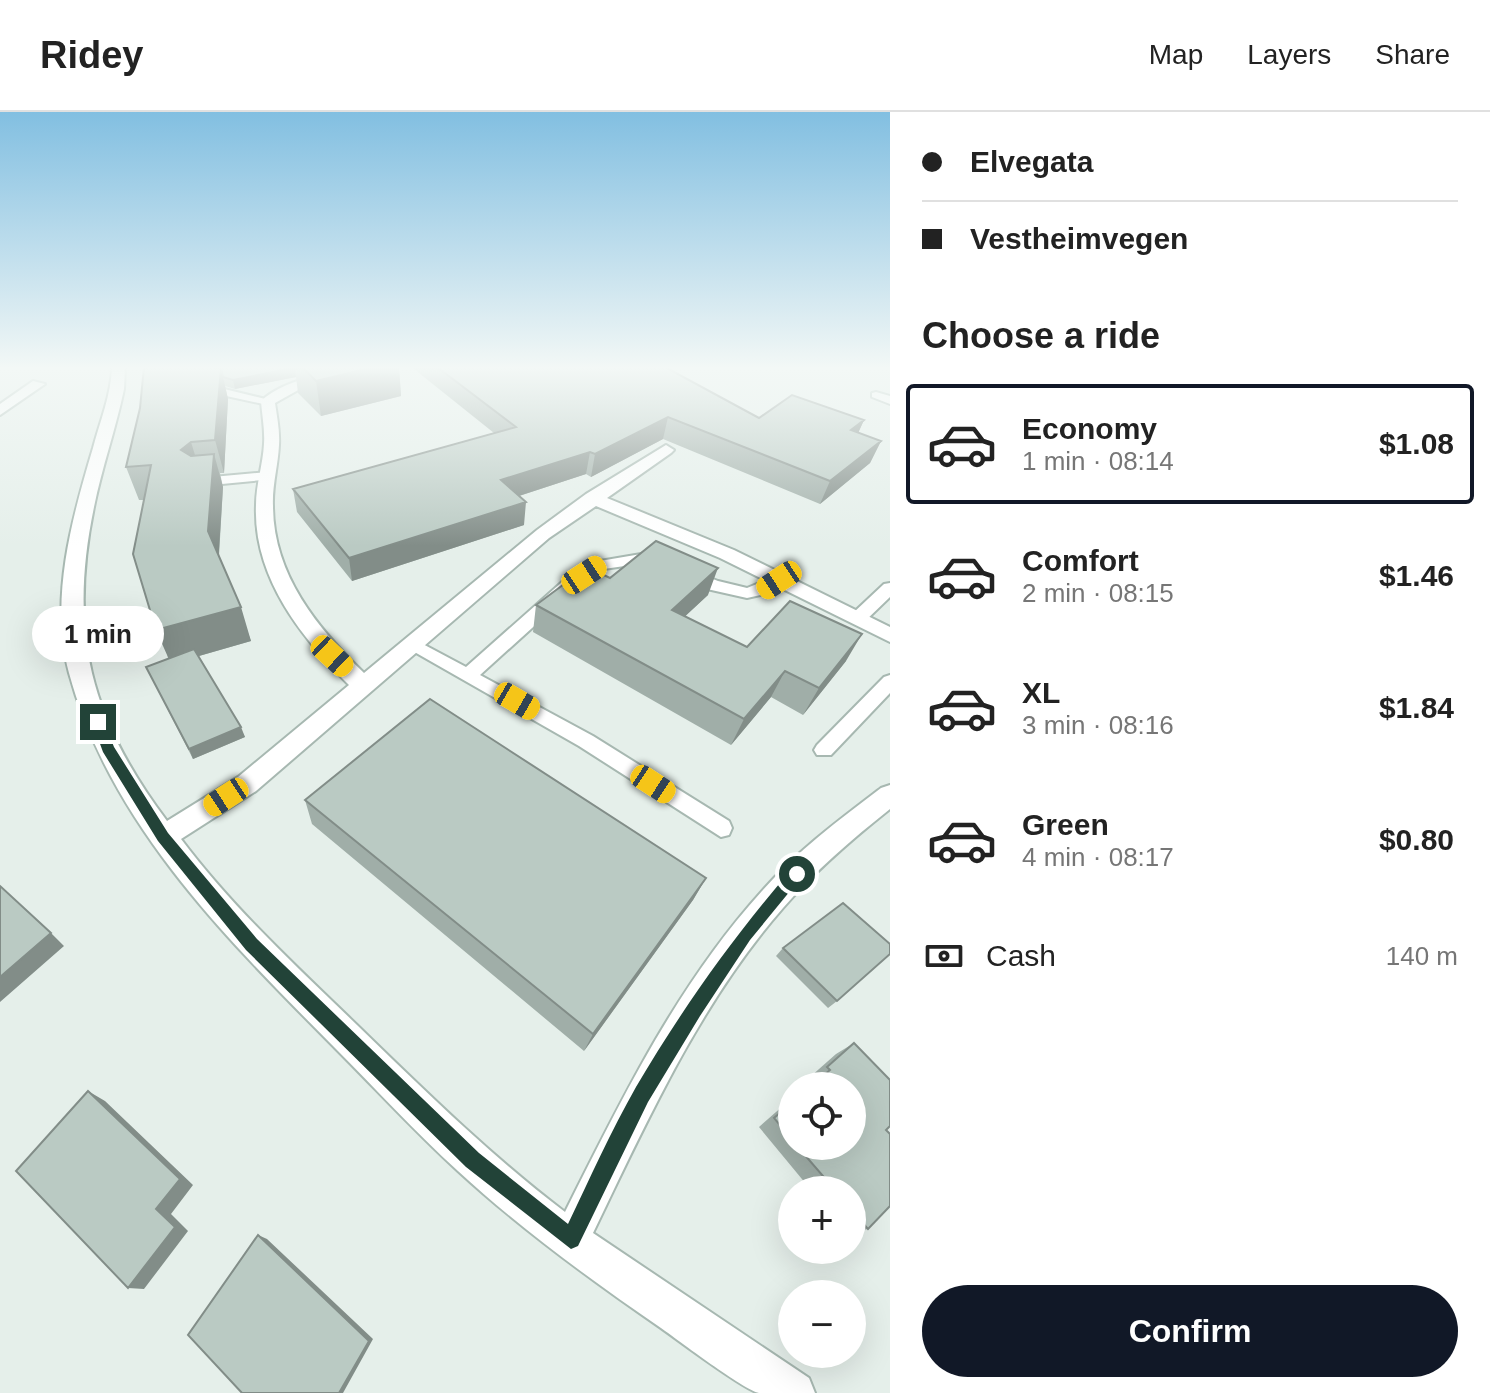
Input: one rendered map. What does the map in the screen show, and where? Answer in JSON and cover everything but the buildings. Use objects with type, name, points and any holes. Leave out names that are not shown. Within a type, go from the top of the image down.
[{"type":"street","points":[[108,427],[73,575],[79,670],[108,748],[163,837],[252,944],[473,1160],[571,1239],[685,1322],[794,1393]]},
{"type":"street","points":[[271,427],[272,440],[264,506],[277,570],[295,607],[332,656],[365,687]]},
{"type":"street","points":[[163,837],[247,784],[543,534],[666,450]]},
{"type":"street","points":[[592,498],[727,554],[890,635]]},
{"type":"street","points":[[571,1239],[641,1096],[745,935],[810,860],[890,795]]},
{"type":"lane","points":[[201,482],[268,476]]},
{"type":"lane","points":[[470,674],[568,586],[600,565],[647,558],[713,585],[747,593],[764,589],[779,580]]},
{"type":"lane","points":[[858,618],[890,588]]},
{"type":"lane","points":[[413,646],[470,674],[586,741],[721,828]]},
{"type":"lane","points":[[824,750],[890,682]]},
{"type":"route","points":[[98,722],[108,748],[163,837],[252,944],[473,1160],[571,1239],[641,1096],[694,1010],[745,935],[797,874]]}]
